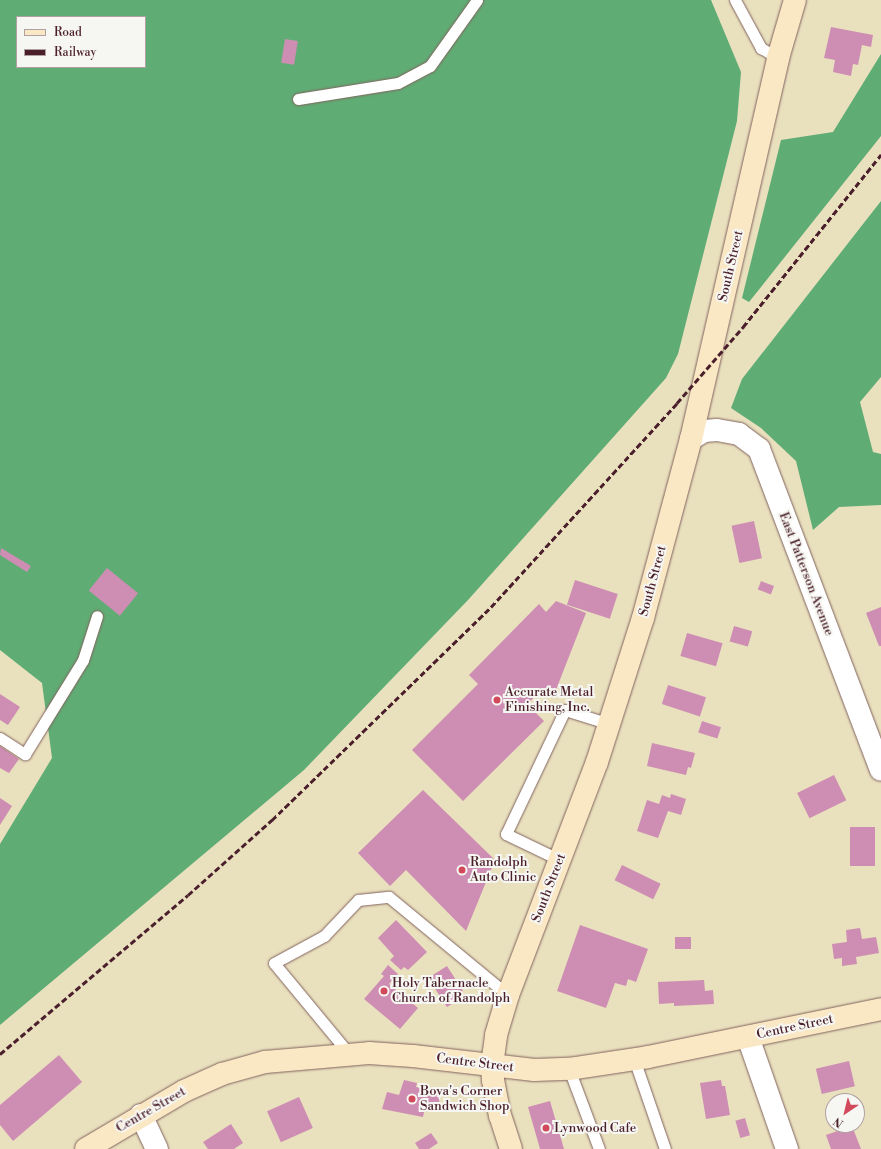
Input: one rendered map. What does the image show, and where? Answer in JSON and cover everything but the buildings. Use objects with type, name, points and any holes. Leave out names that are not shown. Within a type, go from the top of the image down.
[{"type":"main road","name":"South Street","points":[[511,1149],[496,1096],[492,1065],[496,1035],[508,995],[610,724],[644,618],[691,439],[778,58],[795,0]]},
{"type":"main road","name":"Centre Street","points":[[86,1149],[184,1090],[243,1067],[286,1059],[350,1055],[413,1056],[534,1070],[569,1069],[634,1059],[881,1009]]},
{"type":"street","name":"East Patterson Avenue","points":[[691,439],[704,431],[717,430],[739,434],[759,449],[881,770]]},
{"type":"street","points":[[748,1037],[787,1149]]},
{"type":"street","points":[[142,1115],[157,1149]]},
{"type":"lane","points":[[298,99],[398,83],[430,66],[477,0]]},
{"type":"lane","points":[[735,0],[761,48],[778,58]]},
{"type":"lane","points":[[0,738],[25,754],[83,660],[98,616]]},
{"type":"lane","points":[[560,860],[506,834],[565,710],[610,724]]},
{"type":"lane","points":[[350,1055],[274,963],[324,936],[358,900],[389,897],[508,995]]},
{"type":"lane","points":[[634,1059],[665,1149]]},
{"type":"lane","points":[[569,1069],[599,1149]]},
{"type":"green space","points":[[0,0],[711,0],[741,72],[737,121],[678,354],[666,378],[468,600],[304,770],[0,1025],[0,844],[52,758],[42,683],[0,650]]},
{"type":"green space","points":[[881,54],[881,136],[749,302],[742,298],[781,140],[833,132]]},
{"type":"green space","points":[[881,201],[881,377],[860,402],[873,452],[881,454],[881,505],[839,507],[813,530],[796,461],[761,428],[731,408],[742,379]]},
{"type":"railway","points":[[0,1054],[188,895],[272,820],[491,607],[677,403],[743,327],[881,155]]},
{"type":"place","name":"Accurate Metal Finishing, Inc.","points":[[497,700]]},
{"type":"place","name":"Randolph Auto Clinic","points":[[462,870]]},
{"type":"place","name":"Holy Tabernacle Church of Randolph","points":[[384,991]]},
{"type":"place","name":"Bova's Corner Sandwich Shop","points":[[412,1099]]},
{"type":"place","name":"Lynwood Cafe","points":[[546,1128]]}]
